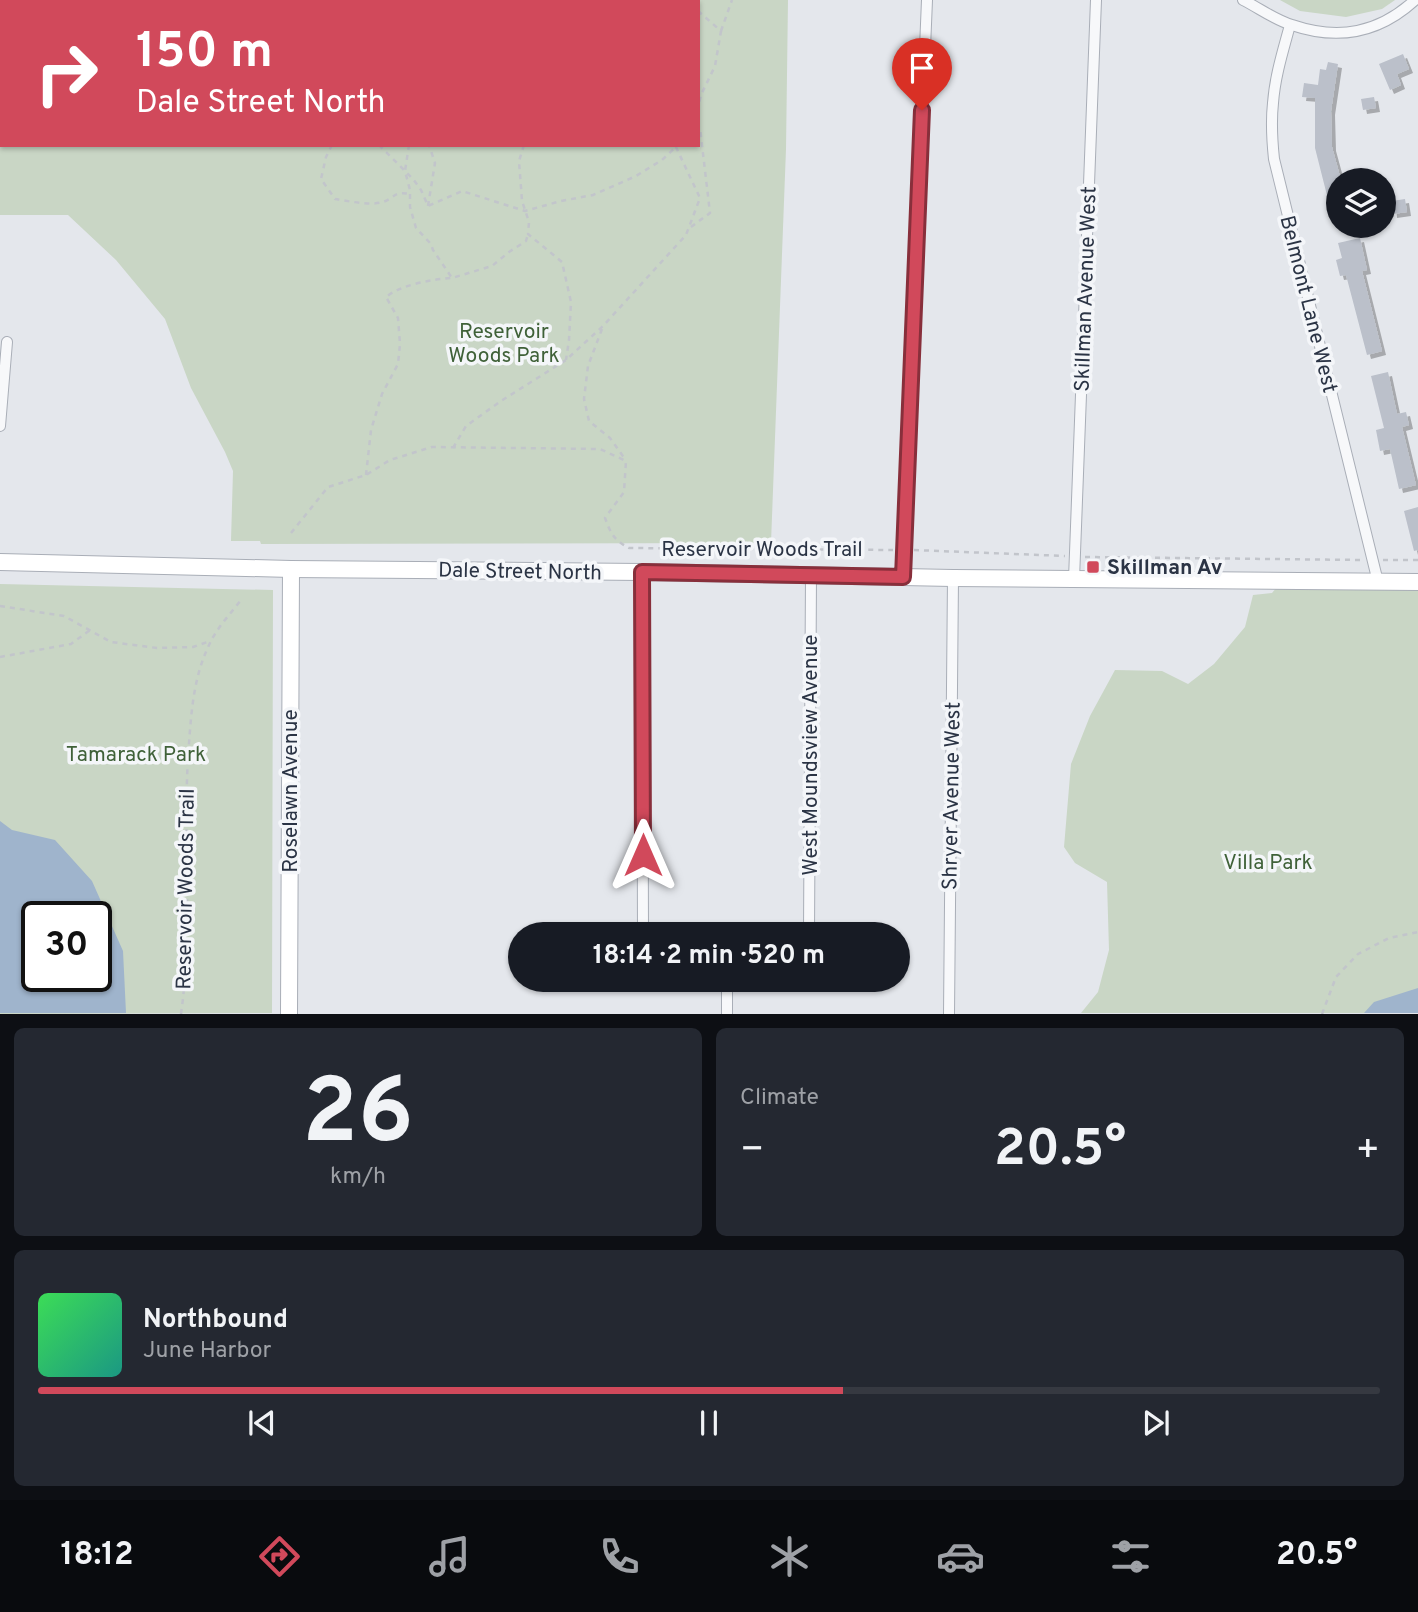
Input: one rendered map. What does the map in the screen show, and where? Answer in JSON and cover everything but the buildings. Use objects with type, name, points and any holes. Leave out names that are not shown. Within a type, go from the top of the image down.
[{"type":"main road","name":"Dale Street North","points":[[0,562],[291,569],[1418,582]]},
{"type":"main road","name":"Roselawn Avenue","points":[[289,1013],[291,569]]},
{"type":"street","points":[[903,577],[927,0]]},
{"type":"street","name":"Skillman Avenue West","points":[[1074,579],[1096,0]]},
{"type":"street","points":[[1243,0],[1290,25],[1330,33],[1366,30],[1384,23],[1415,0]]},
{"type":"street","name":"Belmont Lane West","points":[[1290,25],[1272,105],[1274,159],[1378,582]]},
{"type":"street","points":[[0,426],[8,342]]},
{"type":"street","points":[[642,572],[643,922]]},
{"type":"street","name":"West Moundsview Avenue","points":[[809,922],[811,576]]},
{"type":"street","name":"Shryer Avenue West","points":[[950,1013],[953,578]]},
{"type":"street","points":[[727,992],[727,1013]]},
{"type":"path","points":[[700,99],[715,66],[721,31],[732,0]]},
{"type":"path","points":[[700,13],[721,31]]},
{"type":"path","points":[[689,229],[710,214],[700,136]]},
{"type":"path","points":[[331,147],[321,179],[335,199],[381,202],[400,192],[410,194]]},
{"type":"path","points":[[381,147],[421,190],[428,206]]},
{"type":"path","points":[[409,147],[405,171],[416,228],[431,244],[452,278]]},
{"type":"path","points":[[428,206],[435,163],[430,147]]},
{"type":"path","points":[[366,475],[371,430],[382,394],[398,364],[400,326],[398,317],[386,298],[391,293],[412,285],[452,278],[492,266],[526,241],[529,222],[522,201],[519,161],[523,147]]},
{"type":"path","points":[[428,206],[462,191],[525,211],[593,195],[636,176],[662,160],[675,147]]},
{"type":"path","points":[[453,448],[466,426],[566,360],[603,326],[686,235],[700,198],[676,147]]},
{"type":"path","points":[[528,234],[562,262],[571,302],[566,360]]},
{"type":"path","points":[[603,326],[589,366],[584,399],[589,421],[610,438],[626,461]]},
{"type":"path","points":[[292,533],[328,486],[366,475],[390,460],[432,447],[600,449],[626,461]]},
{"type":"path","name":"Reservoir Woods Trail","points":[[626,461],[624,492],[605,518],[612,535],[629,548],[904,550],[1075,556],[1418,560]]},
{"type":"path","name":"Reservoir Woods Trail","points":[[181,1013],[187,945],[186,797],[191,711],[196,677],[210,640],[241,600]]},
{"type":"path","points":[[0,606],[64,616],[111,642],[157,648],[193,647],[210,640]]},
{"type":"path","points":[[0,657],[71,644],[90,631]]},
{"type":"path","points":[[1322,1013],[1336,977],[1359,954],[1389,938],[1418,932]]},
{"type":"green space","name":"Reservoir Woods Park","points":[[700,0],[788,0],[786,149],[771,543],[261,544],[260,541],[231,541],[233,471],[191,388],[165,319],[116,260],[68,215],[0,215],[0,147],[700,147]]},
{"type":"green space","points":[[1280,0],[1395,0],[1382,9],[1346,17],[1300,11]]},
{"type":"green space","name":"Villa Park","points":[[1282,581],[1418,582],[1418,1013],[1081,1013],[1098,992],[1109,950],[1107,882],[1075,863],[1064,847],[1071,764],[1090,716],[1115,670],[1162,671],[1188,684],[1214,664],[1245,627],[1253,595],[1272,593]]},
{"type":"green space","name":"Tamarack Park","points":[[0,584],[273,590],[272,1013],[0,1014]]},
{"type":"water","points":[[0,821],[12,830],[55,840],[92,881],[101,901],[21,901],[21,992],[112,992],[112,926],[123,951],[126,1013],[0,1013]]},
{"type":"water","points":[[1418,988],[1418,1013],[1364,1013],[1374,1002]]},
{"type":"place","name":"Skillman Av","points":[[1093,567]]},
{"type":"route","points":[[643,855],[642,572],[903,577],[922,110]]}]
